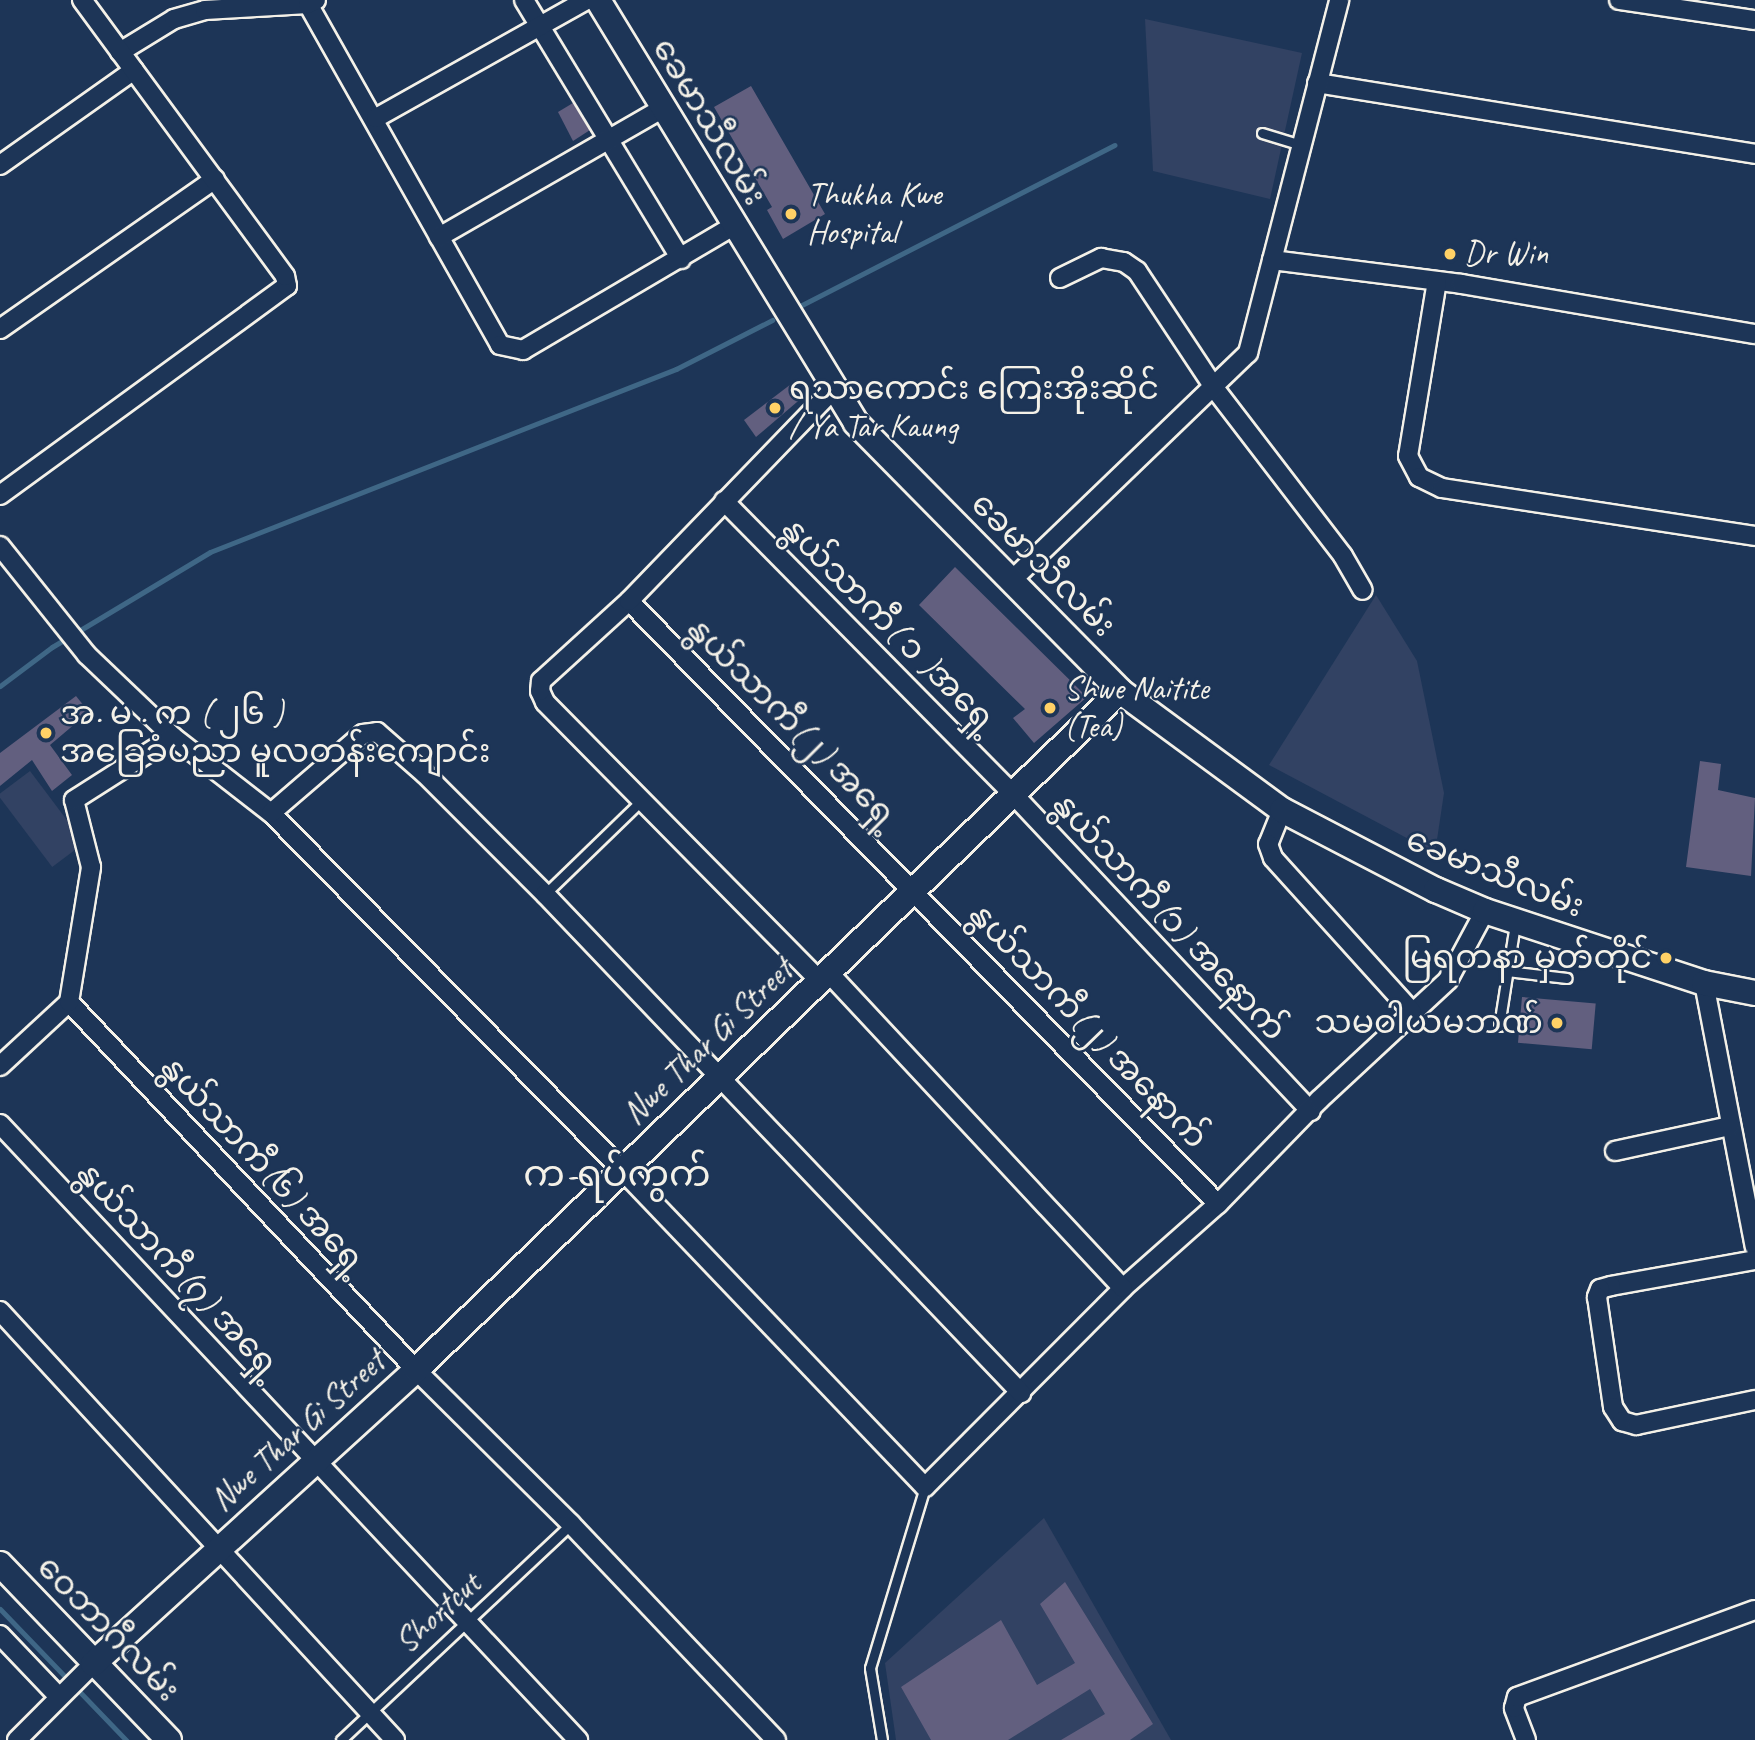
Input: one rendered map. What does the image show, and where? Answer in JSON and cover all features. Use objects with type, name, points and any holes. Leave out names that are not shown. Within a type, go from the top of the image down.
[{"type":"street","points":[[0,495],[287,286],[285,276],[82,0]]},
{"type":"street","points":[[524,0],[681,259]]},
{"type":"street","points":[[376,118],[586,0]]},
{"type":"street","name":"ခေမာသီလမ်း","points":[[598,0],[832,391],[856,423],[1119,691],[1282,810],[1354,850],[1485,911],[1704,983],[1755,993]]},
{"type":"street","points":[[1011,581],[1219,385],[1248,354],[1339,0]]},
{"type":"street","points":[[1619,0],[1755,20]]},
{"type":"street","points":[[120,52],[174,19],[205,10],[312,2],[500,345],[513,350],[523,349],[732,227]]},
{"type":"street","points":[[0,165],[134,70]]},
{"type":"street","points":[[1317,83],[1755,154]]},
{"type":"street","points":[[439,237],[662,109]]},
{"type":"street","points":[[0,330],[215,179]]},
{"type":"street","points":[[1060,278],[1101,258],[1124,262],[1138,271],[1363,590]]},
{"type":"street","points":[[1272,260],[1437,281],[1755,334]]},
{"type":"street","points":[[1437,281],[1408,456],[1419,477],[1441,488],[1755,536]]},
{"type":"street","points":[[832,391],[629,601],[541,681],[540,691],[545,702],[641,801],[824,976],[1123,1288]]},
{"type":"street","name":"နွယ်သာကီ( ၁ )အရှေ့","points":[[724,501],[1013,794]]},
{"type":"street","points":[[0,546],[88,655],[173,737],[271,813],[623,1171],[925,1487],[1123,1288],[1218,1204],[1448,980],[1485,911]]},
{"type":"street","name":"နွယ်သာကီ(၂) အရှေ့","points":[[629,601],[914,889]]},
{"type":"street","name":"Nwe Thar Gi Street","points":[[74,1682],[219,1546],[416,1370],[1119,691]]},
{"type":"street","points":[[271,813],[353,741],[377,732],[425,774],[545,894],[1021,1393]]},
{"type":"street","points":[[0,1066],[69,1002],[91,867],[74,800],[173,737]]},
{"type":"street","name":"နွယ်သာကီ(၁) အနောက်","points":[[1013,794],[1311,1111]]},
{"type":"street","points":[[1282,810],[1268,844],[1273,858],[1412,1013]]},
{"type":"street","name":"နွယ်သာကီ(၂) အနောက်","points":[[914,889],[1218,1204]]},
{"type":"street","points":[[1704,983],[1755,1247]]},
{"type":"street","name":"နွယ်သာကီ(၆) အရှေ့","points":[[69,1002],[416,1370],[571,1524],[776,1740]]},
{"type":"street","name":"နွယ်သာကီ(၇) အရှေ့","points":[[0,1124],[578,1740]]},
{"type":"street","points":[[1615,1151],[1730,1126]]},
{"type":"street","points":[[1755,1260],[1600,1289],[1597,1297],[1613,1407],[1622,1420],[1636,1425],[1755,1400]]},
{"type":"street","points":[[0,1311],[395,1740]]},
{"type":"street","name":"ဝေဘာဂီလမ်း","points":[[0,1564],[74,1682],[169,1740]]},
{"type":"street","points":[[1526,1740],[1514,1708],[1517,1697],[1755,1610]]},
{"type":"street","points":[[0,1635],[74,1682],[17,1740]]},
{"type":"lane","points":[[1262,133],[1301,145]]},
{"type":"lane","points":[[545,894],[641,801]]},
{"type":"lane","points":[[1499,1026],[1515,921]]},
{"type":"lane","points":[[1507,971],[1567,978]]},
{"type":"lane","points":[[882,1740],[870,1668],[882,1614],[911,1540],[925,1487]]},
{"type":"lane","name":"Shortcut","points":[[341,1740],[571,1524]]},
{"type":"shaded area","points":[[1145,19],[1302,53],[1270,199],[1153,171]]},
{"type":"shaded area","points":[[1376,595],[1417,661],[1444,793],[1435,853],[1269,765]]},
{"type":"shaded area","points":[[30,771],[84,843],[52,867],[0,798],[0,794]]},
{"type":"shaded area","points":[[1044,1518],[1171,1740],[896,1740],[885,1663]]},
{"type":"building","points":[[751,86],[825,214],[783,239],[767,210],[772,207],[714,107]]},
{"type":"building","points":[[573,103],[590,130],[573,141],[558,112]]},
{"type":"building","name":"ရသာကောင်း ကြေးအိုးဆိုင် / Ya Tar Kaung","points":[[795,381],[804,396],[756,437],[744,420]]},
{"type":"building","points":[[955,567],[1087,697],[1034,743],[1013,718],[1025,709],[919,605]]},
{"type":"building","name":"အ. မ . က ( ၂၆ ) အခြေခံပညာ မူလတန်းကျောင်း","points":[[76,696],[89,712],[50,745],[72,775],[52,791],[32,760],[0,786],[0,753]]},
{"type":"building","points":[[1700,761],[1721,764],[1718,790],[1755,798],[1751,876],[1686,867]]},
{"type":"building","name":"သမဝါယမဘဏ်","points":[[1522,997],[1596,1003],[1592,1049],[1518,1043]]},
{"type":"building","points":[[1065,1582],[1153,1724],[1130,1740],[1061,1740],[1105,1714],[1090,1689],[1008,1740],[931,1740],[901,1687],[1001,1620],[1037,1685],[1075,1663],[1040,1604]]},
{"type":"waterway","points":[[794,309],[1115,145]]},
{"type":"waterway","points":[[0,686],[52,647],[210,552],[676,369],[772,320]]},
{"type":"waterway","points":[[0,1609],[126,1740]]},
{"type":"place","name":"Thukha Kwe Hospital","points":[[791,214]]},
{"type":"place","name":"Dr Win","points":[[1450,254]]},
{"type":"place","name":"ရသာကောင်း ကြေးအိုးဆိုင် / Ya Tar Kaung","points":[[775,408]]},
{"type":"place","name":"Shwe Naitite (Tea)","points":[[1050,708]]},
{"type":"place","name":"အ. မ . က ( ၂၆ ) အခြေခံပညာ မူလတန်းကျောင်း","points":[[46,733]]},
{"type":"place","name":"မြရတနာ မှတ်တိုင်","points":[[1666,958]]},
{"type":"place","name":"သမဝါယမဘဏ်","points":[[1557,1023]]},
{"type":"district","name":"က-ရပ်ကွက်","points":[[617,1174]]}]
